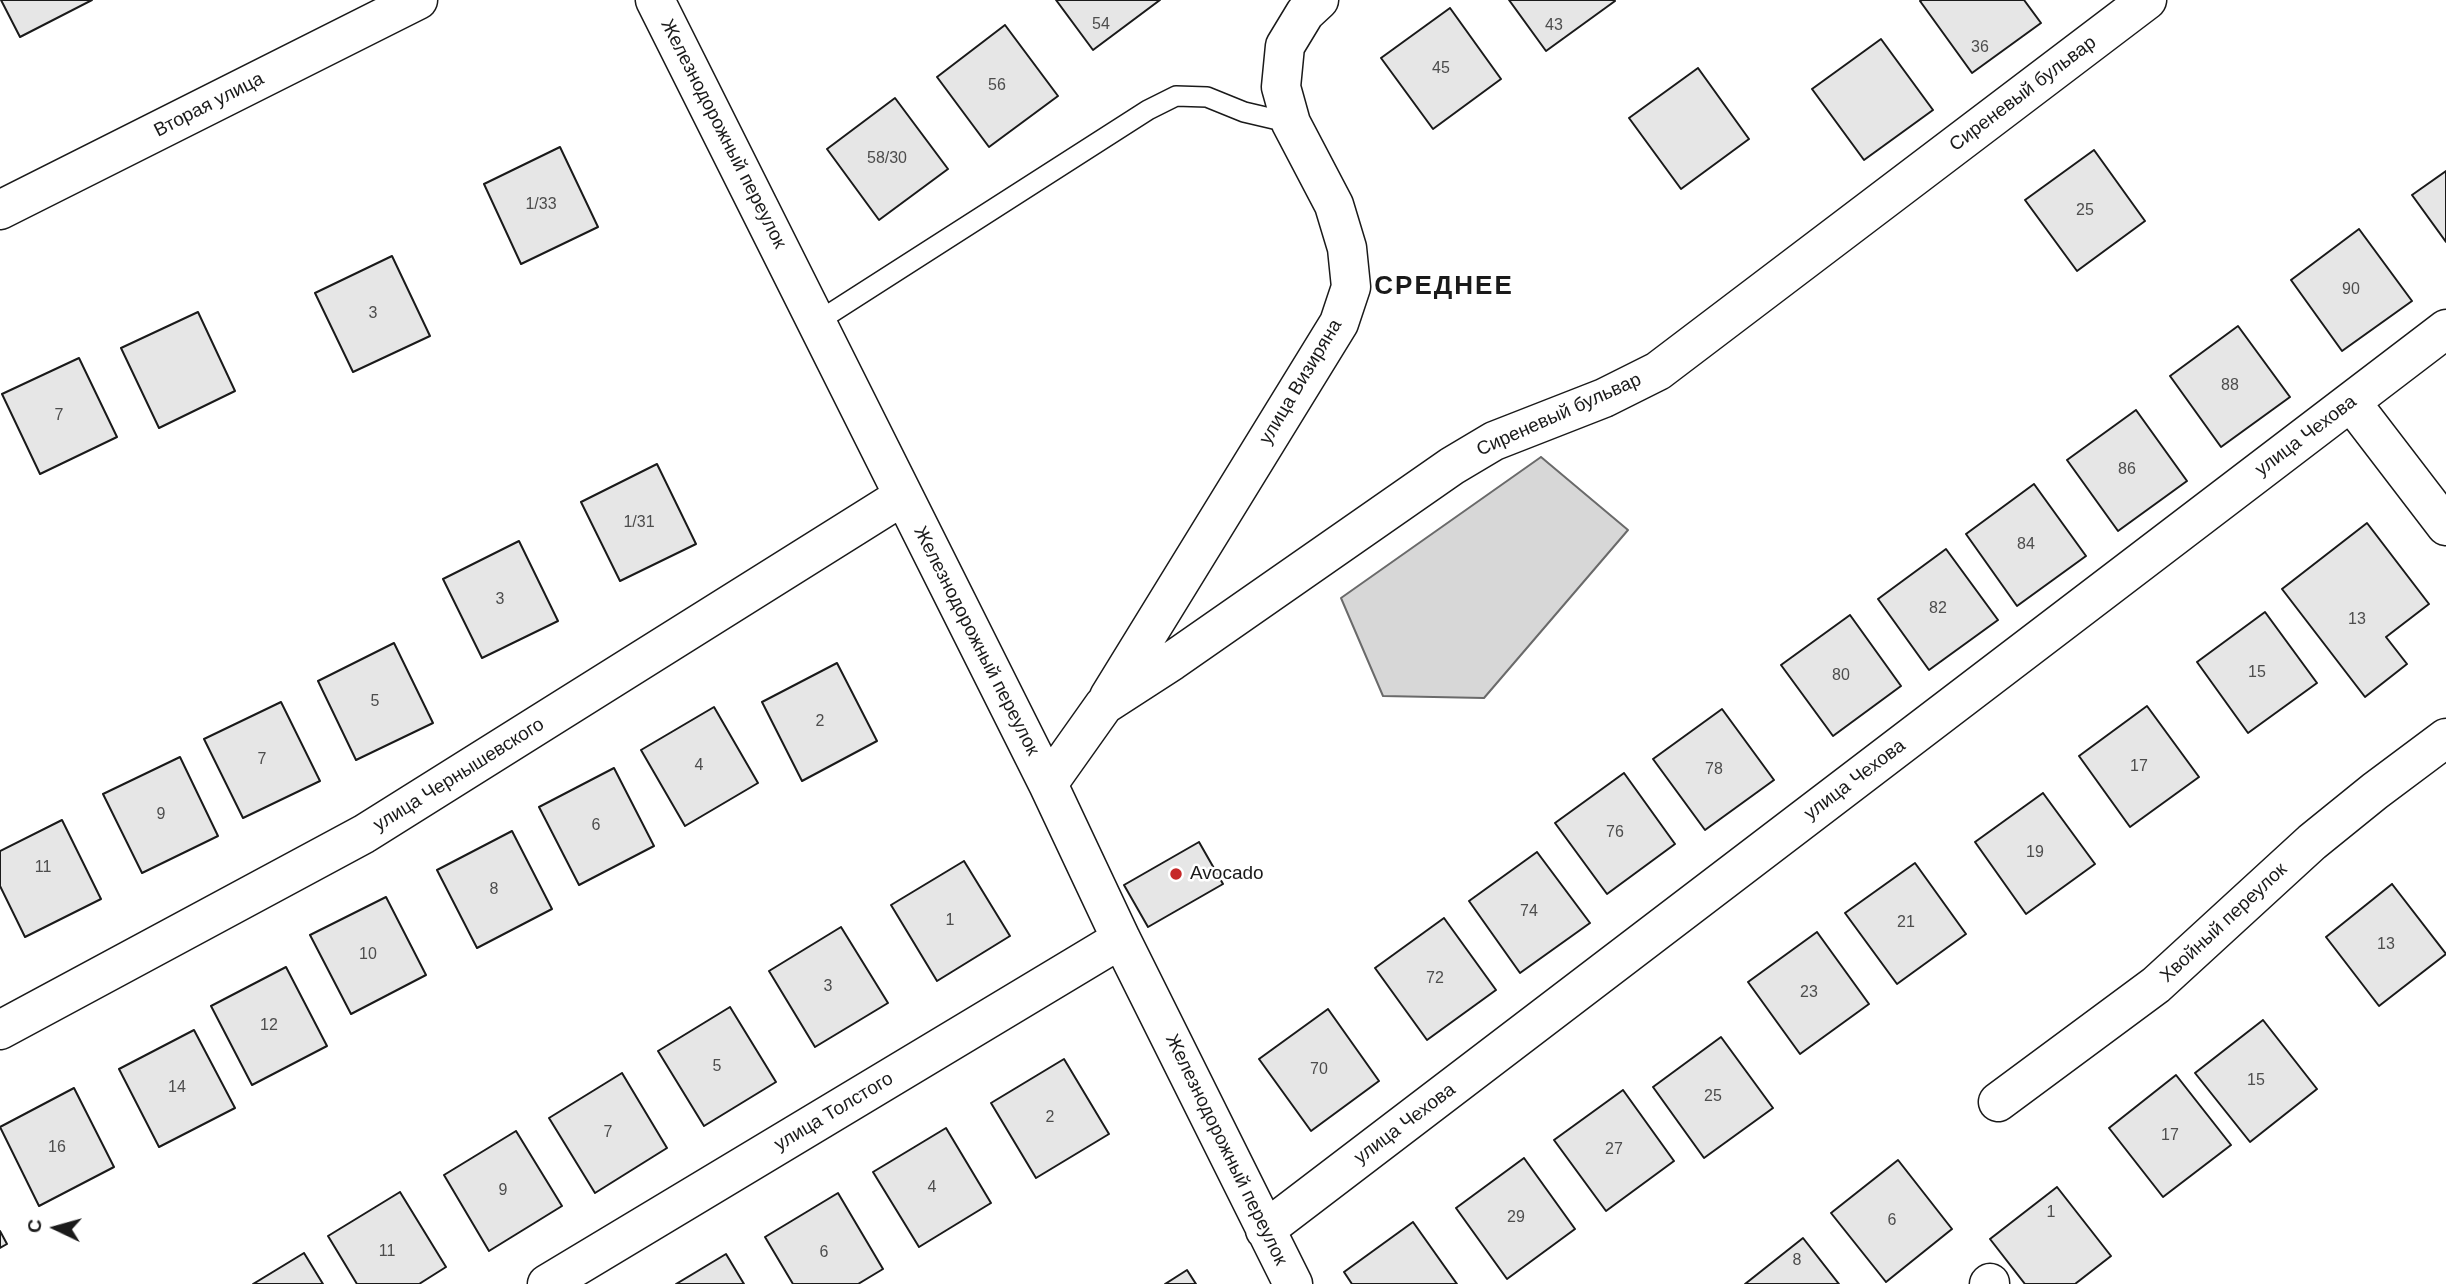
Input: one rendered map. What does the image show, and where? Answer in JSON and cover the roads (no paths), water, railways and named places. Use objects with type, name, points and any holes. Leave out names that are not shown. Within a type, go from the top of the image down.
[{"type":"street","name":"Вторая улица","points":[[0,210],[418,0]]},
{"type":"street","name":"Железнодорожный переулок","points":[[655,0],[1048,784],[1121,939],[1293,1284]]},
{"type":"street","name":"улица Визиряна","points":[[1104,705],[1339,323],[1351,287],[1347,248],[1334,205],[1291,123],[1281,87],[1285,46],[1305,13],[1319,0]]},
{"type":"street","name":"Сиреневый бульвар","points":[[1048,784],[1104,705],[1462,460],[1494,441],[1604,398],[1658,371],[2147,0]]},
{"type":"street","name":"улица Чехова","points":[[1265,1230],[2446,329]]},
{"type":"street","points":[[2351,402],[2446,526]]},
{"type":"street","name":"улица Чернышевского","points":[[0,1030],[364,834],[903,496]]},
{"type":"street","name":"Хвойный переулок","points":[[1998,1102],[2156,985],[2312,842],[2446,738]]},
{"type":"street","name":"улица Толстого","points":[[547,1284],[1121,939]]},
{"type":"lane","points":[[817,322],[1148,110],[1176,96],[1207,97],[1244,112],[1291,123]]},
{"type":"place","name":"Avocado","points":[[1176,874]]},
{"type":"district","name":"СРЕДНЕЕ","points":[[1444,287]]}]
